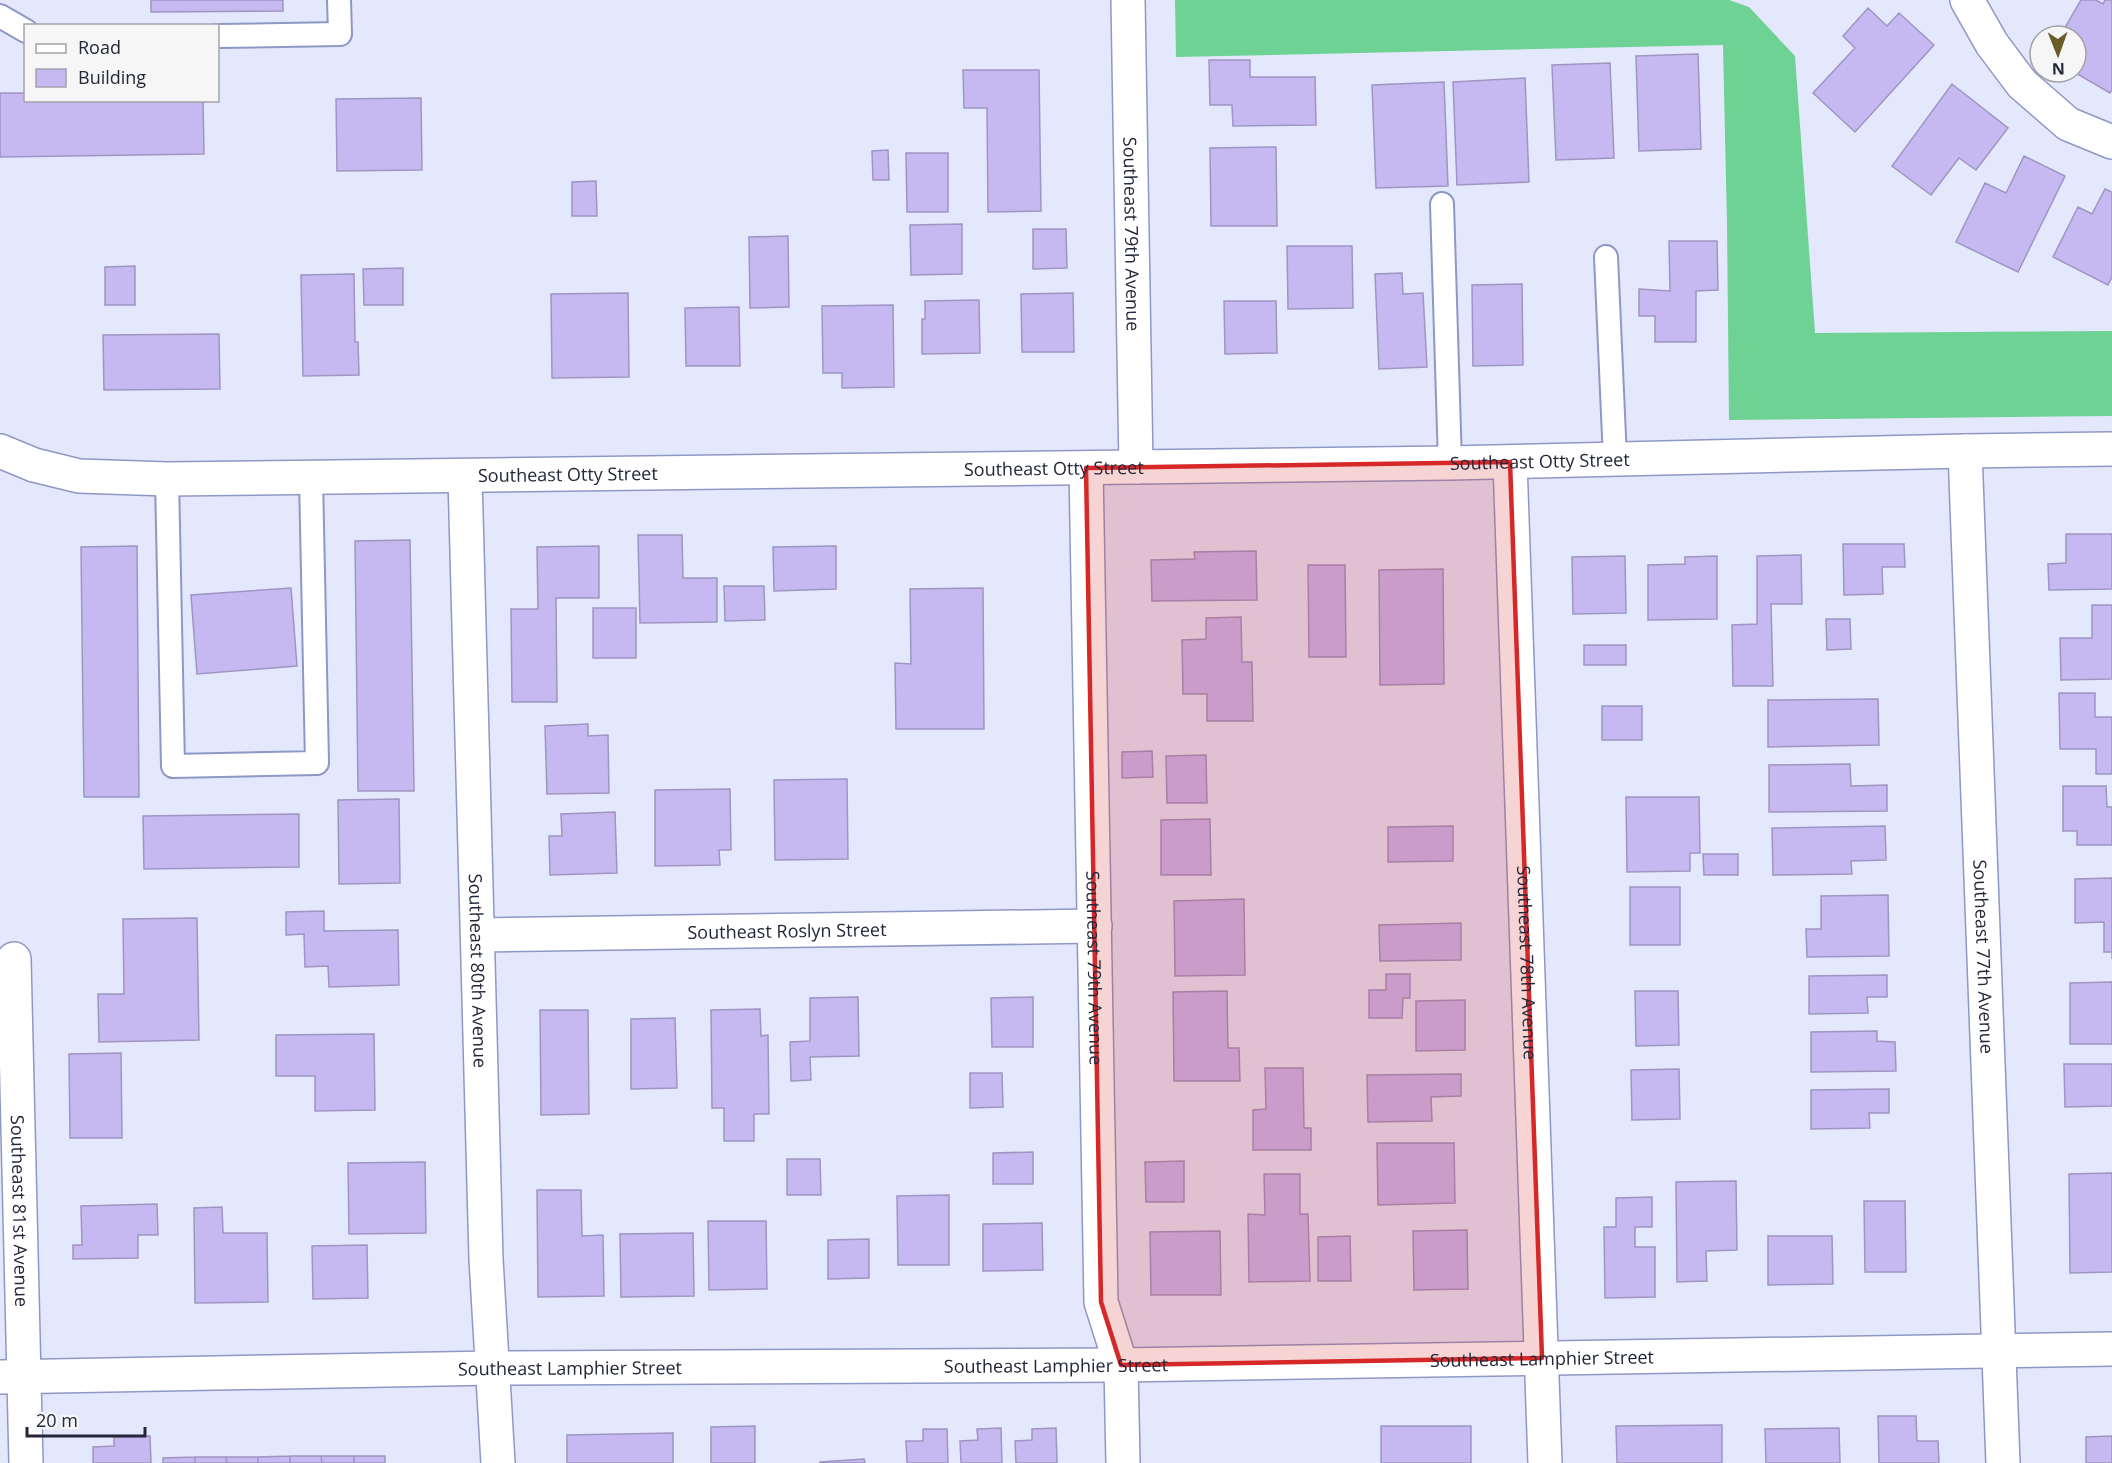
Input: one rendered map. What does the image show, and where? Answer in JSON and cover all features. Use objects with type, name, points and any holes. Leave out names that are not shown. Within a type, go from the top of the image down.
[{"type":"street","name":"Southeast 79th Avenue","points":[[1128,0],[1136,467]]},
{"type":"street","points":[[1967,0],[1992,45],[2022,84],[2068,124],[2112,142]]},
{"type":"street","name":"Southeast Otty Street","points":[[0,451],[34,465],[79,476],[167,479],[1450,463],[2112,449]]},
{"type":"street","name":"Southeast 77th Avenue","points":[[1965,451],[2003,1463]]},
{"type":"street","name":"Southeast 78th Avenue","points":[[1510,462],[1545,1463]]},
{"type":"street","name":"Southeast 79th Avenue","points":[[1086,468],[1101,1302],[1121,1365],[1123,1463]]},
{"type":"street","name":"Southeast 80th Avenue","points":[[465,477],[486,1259],[498,1463]]},
{"type":"street","name":"Southeast Roslyn Street","points":[[478,935],[1095,926]]},
{"type":"street","name":"Southeast 81st Avenue","points":[[14,959],[12,1377],[26,1463]]},
{"type":"street","name":"Southeast Lamphier Street","points":[[12,1377],[494,1368],[1121,1365],[2112,1349]]},
{"type":"lane","points":[[219,36],[340,34],[339,0]]},
{"type":"lane","points":[[0,16],[24,30]]},
{"type":"lane","points":[[1442,204],[1450,463]]},
{"type":"lane","points":[[1606,257],[1615,459]]},
{"type":"lane","points":[[167,479],[173,766],[317,763],[311,478]]},
{"type":"highlighted area","points":[[1510,462],[1542,1358],[1121,1365],[1101,1302],[1086,468]]},
{"type":"green space","points":[[1175,0],[1729,0],[1749,7],[1795,56],[1815,333],[2112,331],[2112,416],[1729,420],[1723,45],[1176,57]]},
{"type":"building","points":[[151,0],[283,0],[283,11],[151,12]]},
{"type":"building","points":[[2081,0],[2096,0],[2103,4],[2105,0],[2112,0],[2112,90],[2110,93],[2088,80],[2088,24],[2067,24]]},
{"type":"building","points":[[1868,8],[1887,26],[1899,13],[1934,45],[1855,132],[1813,93],[1855,48],[1843,36]]},
{"type":"building","points":[[1698,54],[1701,149],[1639,151],[1636,56]]},
{"type":"building","points":[[1209,60],[1250,60],[1250,77],[1315,77],[1316,125],[1233,126],[1232,105],[1210,105]]},
{"type":"building","points":[[1610,63],[1614,158],[1556,160],[1552,65]]},
{"type":"building","points":[[963,70],[1039,70],[1041,211],[988,212],[987,108],[964,108]]},
{"type":"building","points":[[1525,78],[1529,182],[1457,185],[1453,82]]},
{"type":"building","points":[[1444,82],[1448,186],[1376,188],[1372,85]]},
{"type":"building","points":[[1952,84],[2008,128],[1976,170],[1959,158],[1931,195],[1892,166]]},
{"type":"building","points":[[0,93],[24,93],[24,102],[203,102],[204,154],[0,157]]},
{"type":"building","points":[[421,98],[422,170],[337,171],[336,99]]},
{"type":"building","points":[[1276,147],[1277,226],[1211,226],[1210,148]]},
{"type":"building","points":[[888,150],[889,180],[873,180],[872,151]]},
{"type":"building","points":[[906,153],[948,153],[948,212],[907,212]]},
{"type":"building","points":[[2024,156],[2065,176],[2018,272],[1956,242],[1985,183],[2006,193]]},
{"type":"building","points":[[596,181],[597,216],[572,216],[572,182]]},
{"type":"building","points":[[2105,189],[2112,192],[2112,277],[2108,285],[2053,257],[2078,207],[2092,214]]},
{"type":"building","points":[[962,224],[962,274],[911,275],[910,225]]},
{"type":"building","points":[[1033,229],[1066,229],[1067,268],[1033,269]]},
{"type":"building","points":[[788,236],[789,307],[750,308],[749,237]]},
{"type":"building","points":[[1669,241],[1717,241],[1718,290],[1696,291],[1696,342],[1655,342],[1655,316],[1639,316],[1639,289],[1670,291]]},
{"type":"building","points":[[1287,246],[1352,246],[1353,308],[1288,309]]},
{"type":"building","points":[[135,266],[135,305],[105,305],[105,267]]},
{"type":"building","points":[[403,268],[403,305],[364,305],[363,269]]},
{"type":"building","points":[[1402,273],[1403,294],[1423,293],[1427,367],[1379,369],[1375,274]]},
{"type":"building","points":[[354,274],[355,342],[358,342],[359,375],[303,376],[301,275]]},
{"type":"building","points":[[1522,284],[1523,365],[1473,366],[1472,285]]},
{"type":"building","points":[[628,293],[629,377],[552,378],[551,294]]},
{"type":"building","points":[[1073,293],[1074,352],[1022,352],[1021,294]]},
{"type":"building","points":[[979,300],[980,353],[922,354],[922,319],[925,319],[925,301]]},
{"type":"building","points":[[1224,301],[1276,301],[1277,353],[1225,354]]},
{"type":"building","points":[[893,305],[894,387],[842,388],[842,373],[823,373],[822,306]]},
{"type":"building","points":[[739,307],[740,366],[686,366],[685,308]]},
{"type":"building","points":[[219,334],[220,389],[104,390],[103,335]]},
{"type":"building","points":[[2066,534],[2112,534],[2112,589],[2049,590],[2048,564],[2066,563]]},
{"type":"building","points":[[638,535],[682,535],[683,578],[717,578],[717,622],[640,623]]},
{"type":"building","points":[[410,540],[414,791],[358,791],[355,541]]},
{"type":"building","points":[[1843,544],[1904,544],[1905,567],[1882,567],[1883,594],[1844,595]]},
{"type":"building","points":[[137,546],[139,797],[84,797],[81,547]]},
{"type":"building","points":[[599,546],[599,598],[556,598],[557,702],[512,702],[511,609],[538,609],[537,547]]},
{"type":"building","points":[[836,546],[836,589],[774,591],[773,547]]},
{"type":"building","points":[[1256,551],[1257,600],[1152,601],[1151,560],[1195,559],[1194,552]]},
{"type":"building","points":[[1801,555],[1802,604],[1771,604],[1773,686],[1733,686],[1732,625],[1757,624],[1757,556]]},
{"type":"building","points":[[1625,556],[1626,613],[1573,614],[1572,557]]},
{"type":"building","points":[[1717,556],[1717,619],[1648,620],[1648,565],[1685,564],[1685,557]]},
{"type":"building","points":[[1308,565],[1345,565],[1346,657],[1309,657]]},
{"type":"building","points":[[1443,569],[1444,684],[1380,685],[1379,570]]},
{"type":"building","points":[[724,586],[764,586],[765,620],[725,621]]},
{"type":"building","points":[[291,588],[297,666],[197,674],[191,595]]},
{"type":"building","points":[[983,588],[984,729],[896,729],[895,663],[911,664],[910,589]]},
{"type":"building","points":[[2092,605],[2112,605],[2112,679],[2061,680],[2060,638],[2092,638]]},
{"type":"building","points":[[593,608],[636,608],[636,658],[593,658]]},
{"type":"building","points":[[1241,617],[1242,662],[1252,662],[1253,721],[1207,721],[1207,694],[1183,694],[1182,640],[1206,639],[1206,618]]},
{"type":"building","points":[[1826,619],[1850,619],[1851,649],[1827,650]]},
{"type":"building","points":[[1584,645],[1626,645],[1626,665],[1584,665]]},
{"type":"building","points":[[2059,693],[2095,693],[2095,717],[2112,717],[2112,774],[2096,774],[2096,749],[2060,749]]},
{"type":"building","points":[[1878,699],[1879,745],[1768,747],[1768,700]]},
{"type":"building","points":[[1602,706],[1642,706],[1642,740],[1602,740]]},
{"type":"building","points":[[588,724],[588,736],[608,735],[609,793],[547,794],[545,726]]},
{"type":"building","points":[[1152,751],[1153,777],[1122,778],[1122,752]]},
{"type":"building","points":[[1206,755],[1207,803],[1167,803],[1166,756]]},
{"type":"building","points":[[1850,764],[1851,786],[1887,785],[1887,811],[1769,812],[1769,765]]},
{"type":"building","points":[[847,779],[848,859],[775,860],[774,780]]},
{"type":"building","points":[[2063,786],[2106,786],[2107,807],[2112,807],[2112,845],[2077,845],[2077,831],[2063,831]]},
{"type":"building","points":[[730,789],[731,850],[719,850],[720,865],[655,866],[655,790]]},
{"type":"building","points":[[1626,797],[1699,797],[1700,853],[1690,853],[1690,871],[1627,872]]},
{"type":"building","points":[[399,799],[400,883],[339,884],[338,800]]},
{"type":"building","points":[[615,812],[617,873],[550,875],[549,836],[562,836],[561,814]]},
{"type":"building","points":[[299,814],[299,867],[144,869],[143,816]]},
{"type":"building","points":[[1210,819],[1211,875],[1161,875],[1161,820]]},
{"type":"building","points":[[1453,826],[1453,861],[1388,862],[1388,827]]},
{"type":"building","points":[[1885,826],[1886,860],[1851,861],[1852,874],[1773,875],[1772,828]]},
{"type":"building","points":[[1703,854],[1738,854],[1738,875],[1704,875]]},
{"type":"building","points":[[2112,878],[2112,952],[2104,952],[2104,922],[2075,923],[2075,879]]},
{"type":"building","points":[[1630,887],[1680,887],[1680,945],[1630,945]]},
{"type":"building","points":[[1888,895],[1889,956],[1807,957],[1806,929],[1821,929],[1821,896]]},
{"type":"building","points":[[1244,899],[1245,975],[1175,976],[1174,901]]},
{"type":"building","points":[[324,911],[324,931],[398,930],[399,985],[329,987],[328,966],[305,967],[304,934],[286,935],[286,912]]},
{"type":"building","points":[[197,918],[199,1040],[99,1042],[98,994],[124,994],[123,919]]},
{"type":"building","points":[[1461,923],[1461,960],[1380,961],[1379,925]]},
{"type":"building","points":[[1386,974],[1410,974],[1410,998],[1403,998],[1402,1018],[1369,1018],[1369,990],[1386,990]]},
{"type":"building","points":[[1887,975],[1887,997],[1867,997],[1868,1013],[1809,1014],[1809,976]]},
{"type":"building","points":[[2112,982],[2112,1044],[2070,1044],[2070,983]]},
{"type":"building","points":[[1227,991],[1228,1048],[1239,1048],[1240,1081],[1174,1081],[1173,992]]},
{"type":"building","points":[[1635,991],[1678,991],[1679,1045],[1636,1046]]},
{"type":"building","points":[[858,997],[859,1056],[810,1057],[811,1080],[791,1081],[790,1042],[810,1041],[810,998]]},
{"type":"building","points":[[1033,997],[1033,1047],[992,1047],[991,998]]},
{"type":"building","points":[[1465,1000],[1465,1050],[1416,1051],[1416,1001]]},
{"type":"building","points":[[760,1009],[761,1036],[768,1035],[769,1114],[754,1114],[754,1141],[724,1141],[724,1108],[712,1108],[711,1010]]},
{"type":"building","points":[[540,1010],[588,1010],[589,1114],[541,1115]]},
{"type":"building","points":[[675,1018],[677,1088],[631,1089],[631,1019]]},
{"type":"building","points":[[1877,1031],[1877,1041],[1895,1042],[1896,1071],[1811,1072],[1811,1032]]},
{"type":"building","points":[[374,1034],[375,1110],[315,1111],[315,1076],[276,1076],[276,1035]]},
{"type":"building","points":[[121,1053],[122,1138],[70,1138],[69,1054]]},
{"type":"building","points":[[2064,1064],[2112,1064],[2112,1106],[2065,1107]]},
{"type":"building","points":[[1265,1068],[1303,1068],[1304,1128],[1311,1128],[1311,1150],[1253,1150],[1253,1110],[1266,1109]]},
{"type":"building","points":[[1679,1069],[1680,1119],[1632,1120],[1631,1070]]},
{"type":"building","points":[[970,1073],[1002,1073],[1003,1107],[970,1108]]},
{"type":"building","points":[[1461,1074],[1461,1096],[1431,1097],[1432,1121],[1368,1122],[1367,1075]]},
{"type":"building","points":[[1889,1089],[1889,1113],[1869,1113],[1870,1128],[1811,1129],[1811,1090]]},
{"type":"building","points":[[1377,1143],[1454,1143],[1455,1203],[1378,1205]]},
{"type":"building","points":[[1033,1152],[1033,1184],[993,1184],[993,1153]]},
{"type":"building","points":[[787,1159],[820,1159],[821,1195],[787,1195]]},
{"type":"building","points":[[1184,1161],[1184,1202],[1146,1202],[1145,1162]]},
{"type":"building","points":[[425,1162],[426,1233],[349,1234],[348,1163]]},
{"type":"building","points":[[2112,1173],[2112,1272],[2070,1273],[2069,1174]]},
{"type":"building","points":[[1264,1174],[1300,1174],[1300,1214],[1308,1214],[1310,1281],[1249,1282],[1248,1214],[1265,1215]]},
{"type":"building","points":[[1736,1181],[1737,1250],[1706,1251],[1707,1281],[1677,1282],[1676,1182]]},
{"type":"building","points":[[537,1190],[581,1190],[582,1236],[603,1235],[604,1296],[538,1297]]},
{"type":"building","points":[[949,1195],[949,1265],[898,1265],[897,1196]]},
{"type":"building","points":[[1652,1197],[1652,1227],[1635,1227],[1635,1247],[1655,1247],[1655,1297],[1605,1298],[1604,1227],[1616,1227],[1616,1198]]},
{"type":"building","points":[[1864,1201],[1905,1201],[1906,1272],[1865,1272]]},
{"type":"building","points":[[157,1204],[158,1235],[138,1235],[138,1258],[73,1259],[73,1245],[82,1245],[81,1206]]},
{"type":"building","points":[[222,1207],[223,1233],[267,1233],[268,1302],[195,1303],[194,1208]]},
{"type":"building","points":[[708,1221],[766,1221],[767,1289],[709,1290]]},
{"type":"building","points":[[1042,1223],[1043,1270],[983,1271],[983,1224]]},
{"type":"building","points":[[1467,1230],[1468,1289],[1414,1290],[1413,1231]]},
{"type":"building","points":[[1220,1231],[1221,1295],[1151,1295],[1150,1232]]},
{"type":"building","points":[[693,1233],[694,1296],[621,1297],[620,1234]]},
{"type":"building","points":[[1350,1236],[1351,1281],[1318,1281],[1318,1237]]},
{"type":"building","points":[[1768,1236],[1832,1236],[1833,1284],[1768,1285]]},
{"type":"building","points":[[869,1239],[869,1278],[828,1279],[828,1240]]},
{"type":"building","points":[[367,1245],[368,1298],[313,1299],[312,1246]]},
{"type":"building","points":[[1878,1416],[1916,1416],[1917,1441],[1938,1441],[1939,1463],[1879,1463]]},
{"type":"building","points":[[1722,1425],[1722,1463],[1617,1463],[1616,1426]]},
{"type":"building","points":[[755,1426],[755,1463],[711,1463],[711,1427]]},
{"type":"building","points":[[1381,1426],[1471,1426],[1471,1463],[1381,1463]]},
{"type":"building","points":[[1001,1428],[1002,1463],[961,1463],[960,1441],[978,1440],[977,1429]]},
{"type":"building","points":[[1056,1428],[1057,1463],[1016,1463],[1015,1441],[1032,1440],[1032,1429]]},
{"type":"building","points":[[1839,1428],[1840,1463],[1766,1463],[1765,1429]]},
{"type":"building","points":[[923,1429],[947,1429],[948,1463],[907,1463],[906,1441],[923,1441]]},
{"type":"building","points":[[673,1433],[673,1463],[567,1463],[567,1435]]},
{"type":"building","points":[[150,1436],[151,1463],[93,1463],[93,1447],[114,1446],[114,1437]]},
{"type":"building","points":[[2112,1436],[2112,1463],[2086,1463],[2086,1437]]},
{"type":"building","points":[[290,1456],[321,1456],[322,1463],[290,1463]]},
{"type":"building","points":[[290,1456],[290,1463],[258,1463],[258,1457]]},
{"type":"building","points":[[321,1456],[354,1456],[354,1463],[322,1463]]},
{"type":"building","points":[[354,1456],[385,1456],[385,1463],[354,1463]]},
{"type":"building","points":[[195,1457],[226,1457],[227,1463],[195,1463]]},
{"type":"building","points":[[195,1457],[195,1463],[163,1463],[163,1458]]},
{"type":"building","points":[[226,1457],[258,1457],[258,1463],[227,1463]]},
{"type":"building","points":[[864,1459],[865,1463],[820,1463],[820,1462]]}]
